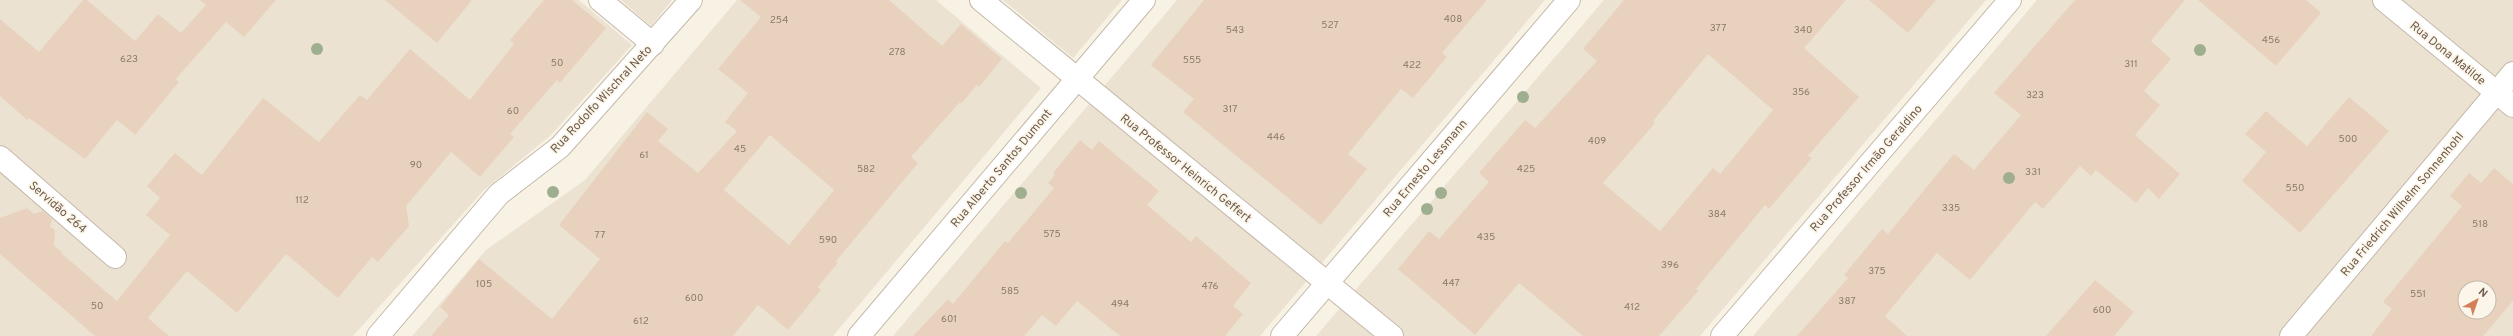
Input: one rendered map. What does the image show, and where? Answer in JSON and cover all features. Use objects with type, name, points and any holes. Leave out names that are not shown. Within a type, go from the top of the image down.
[{"type":"street","points":[[600,0],[653,44]]},
{"type":"street","name":"Rua Rodolfo Wischral Neto","points":[[378,336],[499,194],[560,147],[691,0]]},
{"type":"street","name":"Rua Professor Heinrich Geffert","points":[[981,0],[1392,336]]},
{"type":"street","name":"Rua Alberto Santos Dumont","points":[[859,336],[1144,0]]},
{"type":"street","name":"Rua Ernesto Lessmann","points":[[1282,336],[1569,0]]},
{"type":"street","name":"Rua Professor Irmão Geraldino","points":[[1722,336],[2010,0]]},
{"type":"street","name":"Rua Dona Matilde","points":[[2384,0],[2505,99]]},
{"type":"street","name":"Rua Friedrich Wilhelm Sonnenhohl","points":[[2291,336],[2505,99],[2513,73]]},
{"type":"street","name":"Servidão 264","points":[[0,157],[116,257]]},
{"type":"shaded area","points":[[0,0],[579,0],[632,45],[551,135],[484,190],[353,336],[0,336]]},
{"type":"shaded area","points":[[621,0],[672,0],[651,26]]},
{"type":"shaded area","points":[[737,0],[936,0],[1041,88],[833,336],[412,336],[486,250],[585,180]]},
{"type":"shaded area","points":[[1003,0],[1122,0],[1073,58]]},
{"type":"shaded area","points":[[1177,0],[1545,0],[1260,336],[893,336]]},
{"type":"shaded area","points":[[1604,0],[1986,0],[1700,336],[1316,336]]},
{"type":"shaded area","points":[[2037,0],[2513,0],[2513,336],[1753,336]]},
{"type":"building","points":[[83,0],[87,0],[135,41],[158,14],[181,33],[206,5],[200,0],[276,0],[244,37],[226,22],[176,79],[179,82],[135,135],[117,120],[85,159],[29,118],[27,120],[0,96],[0,19],[39,52]]},
{"type":"building","points":[[385,0],[472,0],[437,43]]},
{"type":"building","points":[[544,0],[572,0],[606,28],[560,83],[557,80],[510,134],[514,137],[480,177],[451,152],[406,206],[409,226],[378,262],[372,257],[338,298],[286,254],[237,313],[187,271],[148,318],[169,336],[95,336],[0,254],[0,218],[27,208],[34,214],[43,211],[52,219],[50,227],[55,230],[54,246],[117,301],[170,235],[146,215],[160,198],[147,186],[175,153],[202,175],[263,98],[319,142],[360,95],[367,100],[410,49],[470,100],[514,44],[510,40]]},
{"type":"building","points":[[740,0],[889,0],[942,46],[961,24],[1002,59],[979,87],[977,85],[962,103],[959,103],[911,157],[918,163],[836,261],[838,263],[818,287],[821,290],[788,330],[758,305],[733,336],[431,336],[449,315],[440,307],[479,259],[552,319],[600,259],[559,225],[647,112],[668,129],[658,141],[698,173],[737,131],[725,122],[748,93],[718,69],[761,17]],"holes":[[[770,135],[834,190],[789,245],[724,190]]]},
{"type":"building","points":[[1204,0],[1487,0],[1442,53],[1447,57],[1413,98],[1401,89],[1348,154],[1367,169],[1321,225],[1183,112],[1194,99],[1151,65]]},
{"type":"building","points":[[1624,0],[1846,0],[1804,48],[1859,97],[1808,156],[1812,158],[1769,209],[1765,205],[1696,289],[1698,291],[1659,336],[1583,336],[1519,283],[1475,335],[1398,269],[1429,231],[1439,239],[1489,182],[1479,173],[1525,120],[1535,128],[1597,61],[1583,49]],"holes":[[[1708,54],[1773,110],[1720,174],[1713,168],[1660,231],[1603,183],[1655,123],[1653,121]]]},
{"type":"building","points":[[1869,0],[1936,0],[1908,33]]},
{"type":"building","points":[[2075,0],[2185,0],[2151,41],[2171,59],[2144,91],[2160,105],[2135,135],[2180,174],[2159,199],[2148,188],[2136,203],[2096,170],[2091,176],[2080,166],[2043,209],[2035,202],[1970,280],[1937,253],[1885,316],[1907,336],[1797,336],[1848,278],[1844,275],[1882,229],[1888,234],[1954,154],[1974,170],[2021,115],[1994,93]]},
{"type":"building","points":[[2198,0],[2306,0],[2321,13],[2276,66]]},
{"type":"building","points":[[2349,97],[2389,131],[2300,233],[2242,181],[2266,152],[2245,134],[2266,111],[2307,146]]},
{"type":"building","points":[[1080,140],[1092,150],[1099,141],[1159,191],[1147,205],[1191,242],[1196,236],[1251,283],[1233,306],[1243,314],[1225,336],[1120,336],[1077,301],[1056,326],[1042,315],[1024,336],[913,336],[948,299],[953,304],[1005,241],[1008,243],[1054,188],[1048,183],[1055,175],[1053,173]]},
{"type":"building","points":[[2494,168],[2513,184],[2513,301],[2497,320],[2497,280],[2457,280],[2457,320],[2497,320],[2483,336],[2371,336],[2392,309],[2383,302],[2462,206],[2450,196],[2469,173],[2481,183]]},
{"type":"building","points":[[2095,280],[2134,312],[2114,336],[2046,336]]}]
